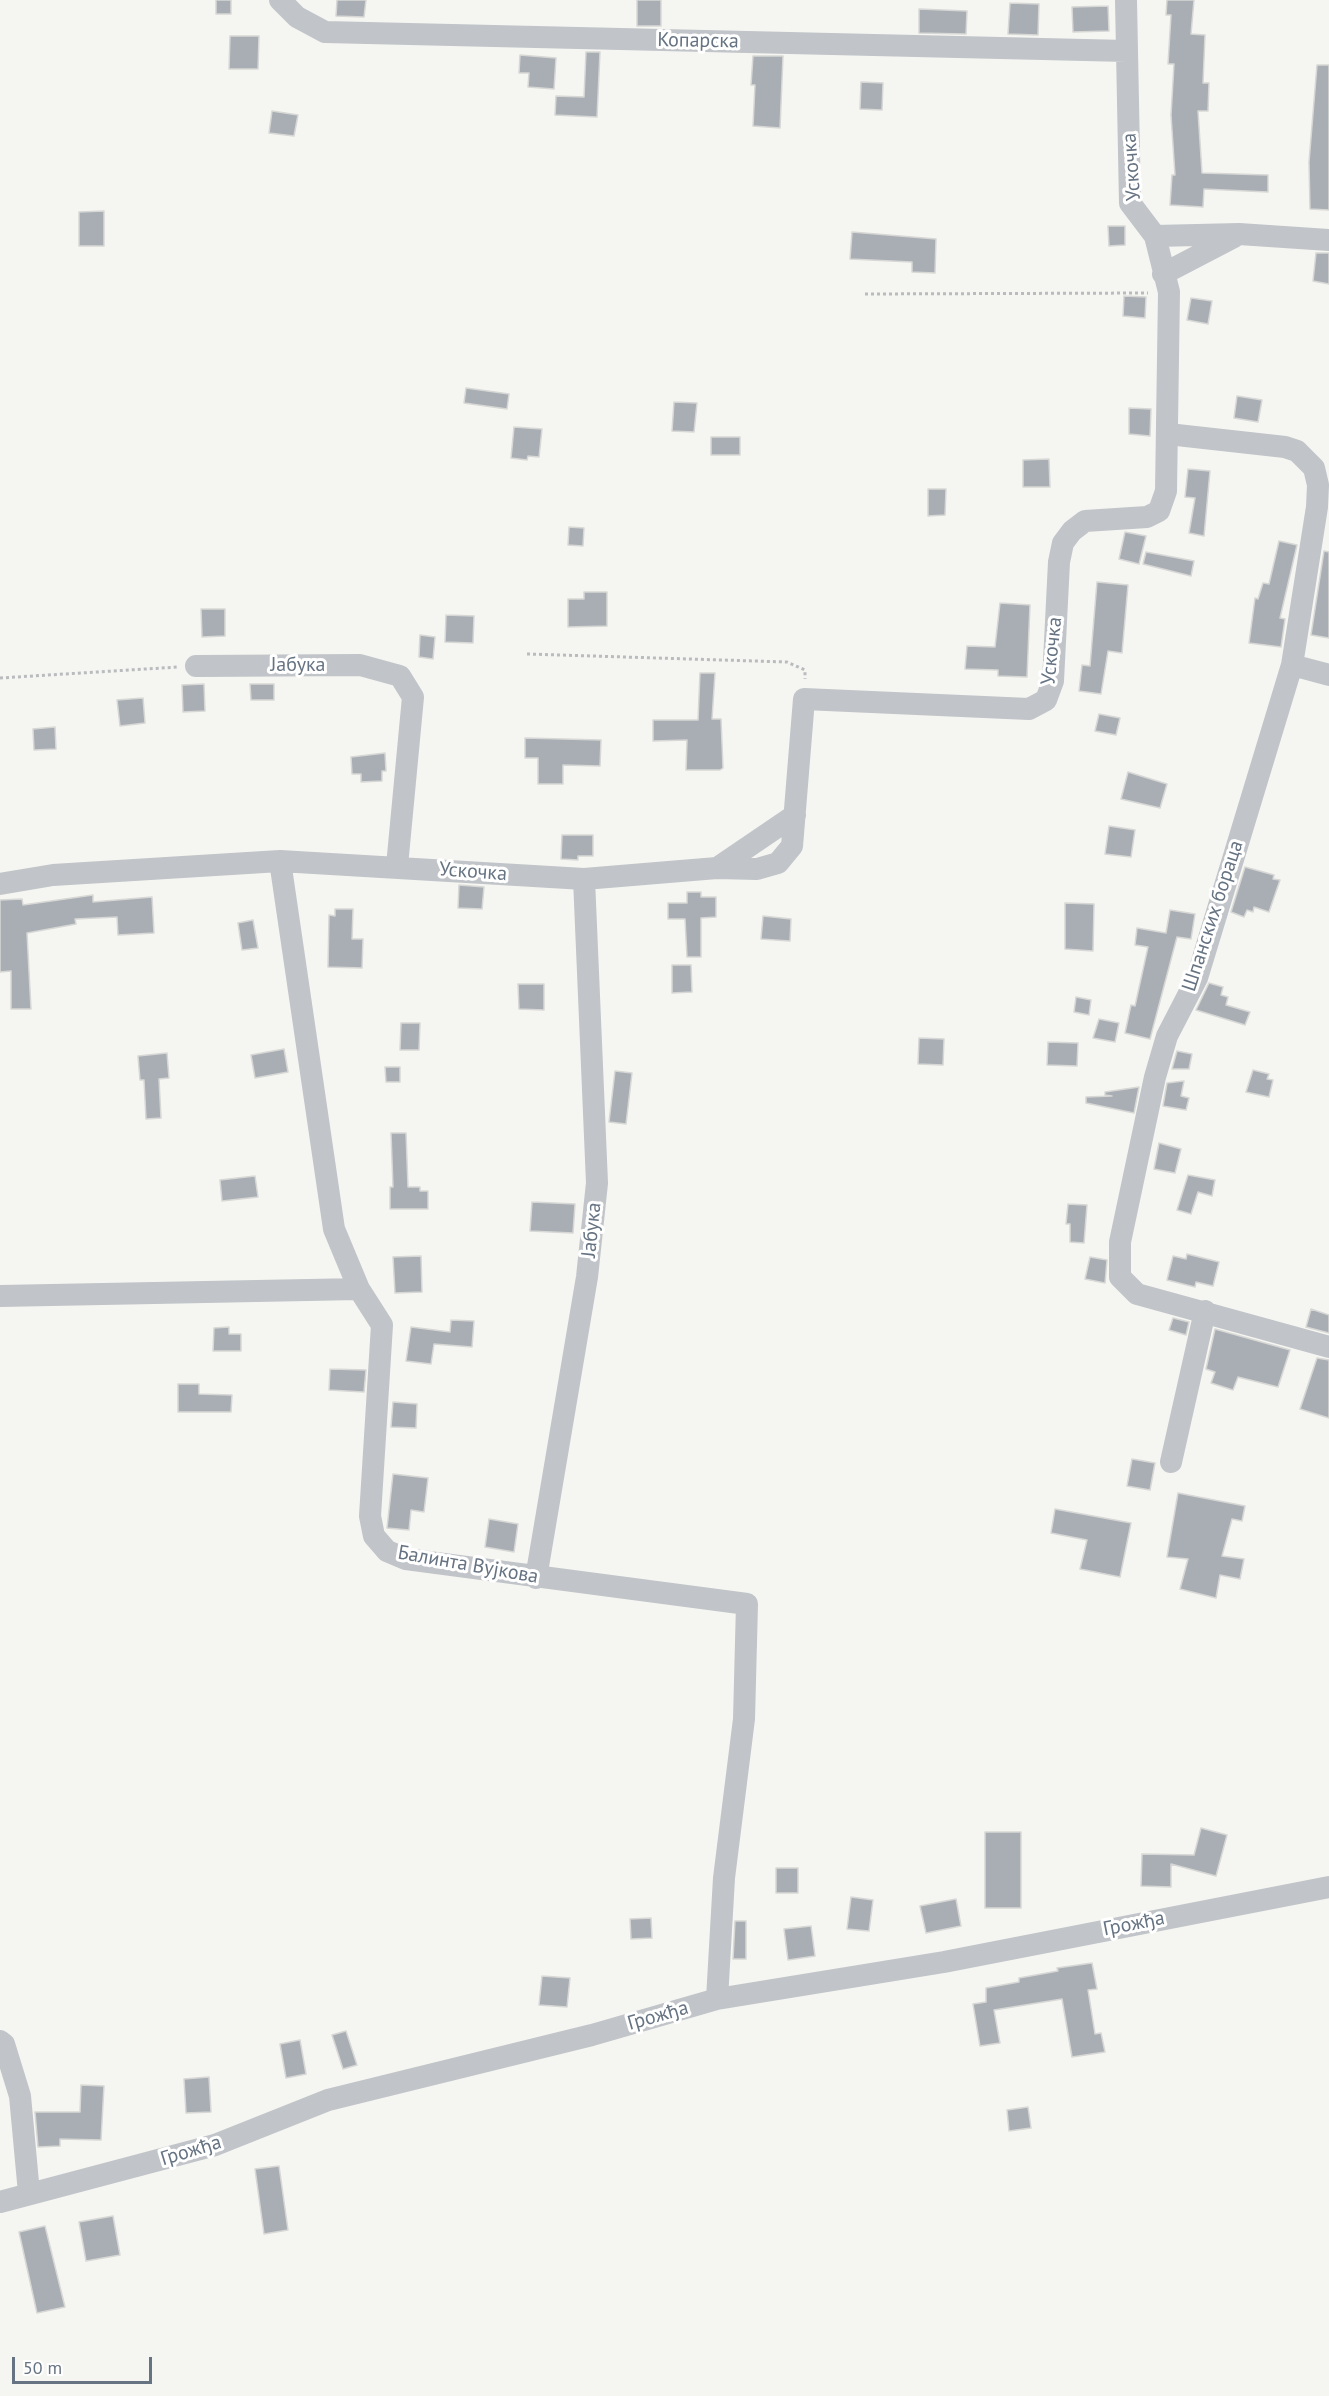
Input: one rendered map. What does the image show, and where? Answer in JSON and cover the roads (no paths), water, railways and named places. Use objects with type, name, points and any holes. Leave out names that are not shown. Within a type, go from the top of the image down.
[{"type":"street","name":"Копарска","points":[[280,0],[297,17],[325,32],[1127,51]]},
{"type":"street","name":"Ускочка","points":[[0,884],[53,875],[280,861],[397,866],[584,879],[717,868],[795,815],[804,699],[1029,709],[1046,700],[1053,681],[1059,562],[1063,543],[1072,531],[1085,521],[1147,517],[1159,511],[1166,490],[1168,434],[1166,283],[1155,236],[1130,203],[1126,0]]},
{"type":"street","points":[[1166,283],[1239,234]]},
{"type":"street","points":[[1155,236],[1239,234],[1329,240]]},
{"type":"street","name":"Шпанских бораца","points":[[1168,434],[1285,447],[1297,451],[1310,462],[1317,477],[1317,507],[1292,665],[1197,978],[1167,1036],[1120,1242],[1120,1277],[1137,1294],[1329,1347]]},
{"type":"street","name":"Јабука","points":[[196,666],[360,665],[400,676],[413,697],[397,866]]},
{"type":"street","points":[[1292,665],[1329,675]]},
{"type":"street","name":"Балинта Вујкова","points":[[280,861],[334,1229],[359,1289],[382,1325],[370,1516],[374,1536],[387,1551],[406,1558],[536,1578],[747,1604],[744,1719],[724,1878],[717,1999]]},
{"type":"street","name":"Јабука","points":[[536,1578],[587,1277],[597,1183],[584,879]]},
{"type":"street","points":[[0,1296],[359,1289]]},
{"type":"street","points":[[1171,1462],[1205,1311]]},
{"type":"street","name":"Грожђа","points":[[0,2202],[214,2145],[328,2100],[592,2035],[717,1999],[944,1962],[1329,1887]]},
{"type":"street","points":[[0,2041],[4,2044],[20,2096],[28,2193]]}]
